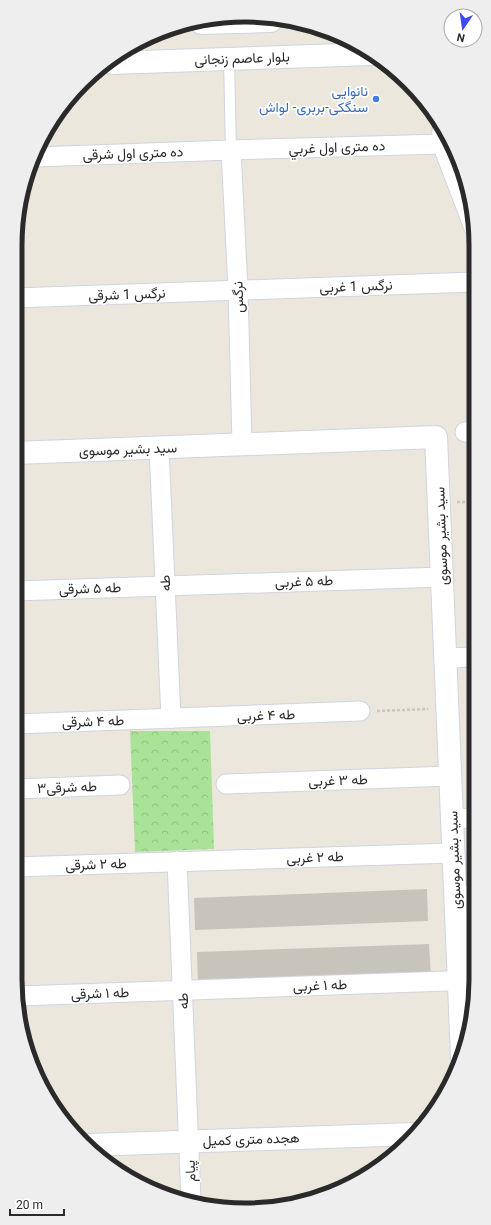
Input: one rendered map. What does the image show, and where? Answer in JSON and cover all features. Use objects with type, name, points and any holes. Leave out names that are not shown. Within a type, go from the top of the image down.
[{"type":"street","name":"بلوار عاصم زنجانی","points":[[117,63],[361,54]]},
{"type":"street","name":"ده متری اول غربي","points":[[231,150],[441,137]]},
{"type":"street","points":[[445,145],[464,200]]},
{"type":"street","name":"ده متری اول شرقی","points":[[40,158],[231,150]]},
{"type":"street","name":"نرگس","points":[[231,150],[238,289],[242,444]]},
{"type":"street","name":"نرگس 1 غربی","points":[[238,289],[469,282]]},
{"type":"street","name":"نرگس 1 شرقی","points":[[22,298],[238,289]]},
{"type":"street","name":"سید بشیر موسوی","points":[[22,453],[436,437],[453,853],[465,896],[467,980],[464,1027]]},
{"type":"street","name":"طه","points":[[159,448],[171,718]]},
{"type":"street","name":"طه ۵ غربی","points":[[166,586],[442,577]]},
{"type":"street","name":"طه ۵ شرقی","points":[[22,591],[166,586]]},
{"type":"street","points":[[446,658],[469,657]]},
{"type":"street","name":"طه ۴ غربی","points":[[171,718],[360,711]]},
{"type":"street","name":"طه ۴ شرقی","points":[[22,724],[171,718]]},
{"type":"street","name":"طه ۳ غربی","points":[[226,784],[450,776]]},
{"type":"street","name":"طه شرقی۳","points":[[22,789],[120,785]]},
{"type":"street","points":[[452,818],[469,818]]},
{"type":"street","name":"طه ۲ غربی","points":[[177,862],[453,853]]},
{"type":"street","name":"طه","points":[[177,862],[189,1142]]},
{"type":"street","name":"طه ۲ شرقی","points":[[22,867],[177,862]]},
{"type":"street","name":"طه ۱ غربی","points":[[182,990],[467,980]]},
{"type":"street","name":"طه ۱ شرقی","points":[[22,996],[182,990]]},
{"type":"street","name":"هجده متری کمیل","points":[[95,1145],[407,1134]]},
{"type":"street","name":"پیام","points":[[189,1142],[191,1196]]},
{"type":"lane","points":[[228,59],[231,150]]},
{"type":"path","points":[[360,711],[448,708]]},
{"type":"green space","points":[[130,731],[210,731],[214,849],[135,852]]},
{"type":"building","points":[[427,889],[428,921],[195,930],[194,898]]},
{"type":"building","points":[[429,944],[431,976],[198,984],[197,952]]},
{"type":"place","name":"نانوایی سنگکی-بربری- لواش","points":[[376,99]]}]
